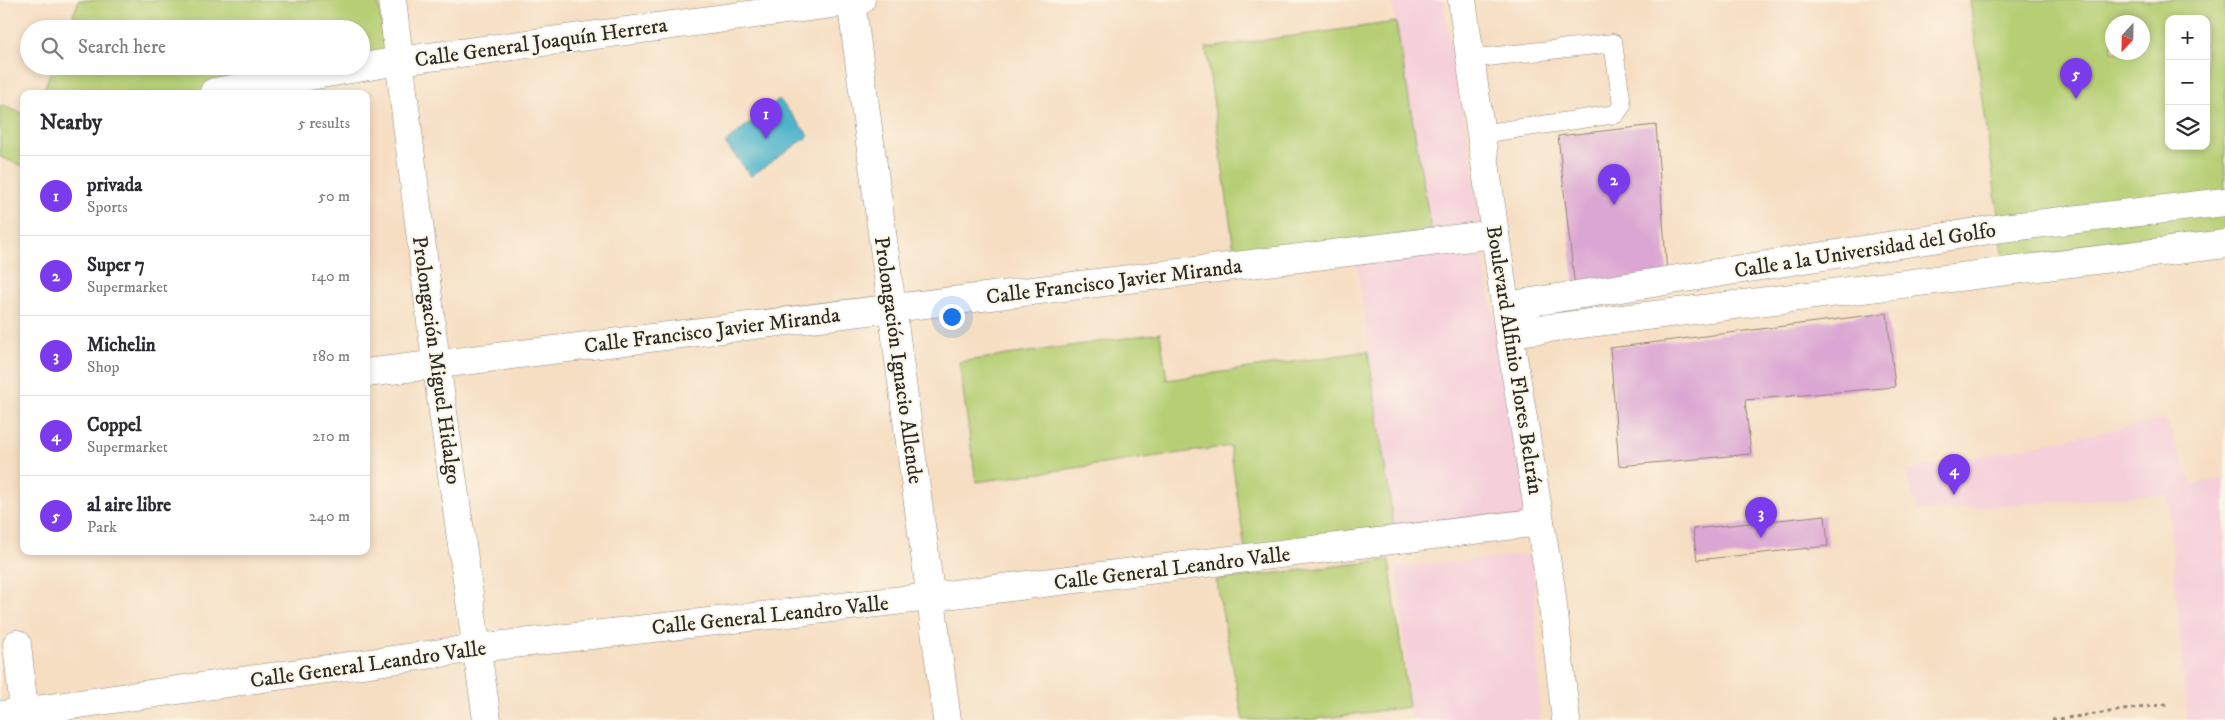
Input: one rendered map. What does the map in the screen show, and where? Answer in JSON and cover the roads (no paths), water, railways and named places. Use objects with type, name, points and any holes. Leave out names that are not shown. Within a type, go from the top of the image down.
[{"type":"street","name":"Prolongación Miguel Hidalgo","points":[[392,0],[436,363],[487,720]]},
{"type":"street","name":"Calle General Joaquín Herrera","points":[[370,66],[854,0]]},
{"type":"street","name":"Prolongación Ignacio Allende","points":[[854,0],[892,308],[947,720]]},
{"type":"street","name":"Boulevard Alfinio Flores Beltrán","points":[[1462,0],[1509,333],[1551,589],[1566,720]]},
{"type":"street","name":"Calle General Joaquín Herrera","points":[[226,90],[315,75]]},
{"type":"street","name":"Calle a la Universidad del Golfo","points":[[1506,306],[2002,228],[2225,202]]},
{"type":"street","points":[[2002,228],[2006,272]]},
{"type":"street","name":"Calle Francisco Javier Miranda","points":[[370,372],[1495,234]]},
{"type":"street","name":"Calle a la Universidad del Golfo","points":[[1509,333],[2225,244]]},
{"type":"street","name":"Calle General Leandro Valle","points":[[16,715],[477,648],[930,597],[1540,522]]},
{"type":"street","points":[[16,715],[17,644]]},
{"type":"lane","points":[[1470,59],[1613,43],[1622,105],[1616,114],[1480,134]]},
{"type":"water","points":[[779,99],[809,136],[751,176],[725,143]]},
{"type":"place","name":"al aire libre","points":[[2076,99]]},
{"type":"place","name":"privada","points":[[766,139]]},
{"type":"place","name":"Super 7","points":[[1614,205]]},
{"type":"place","name":"Coppel","points":[[1954,495]]},
{"type":"place","name":"Michelin","points":[[1761,538]]}]
